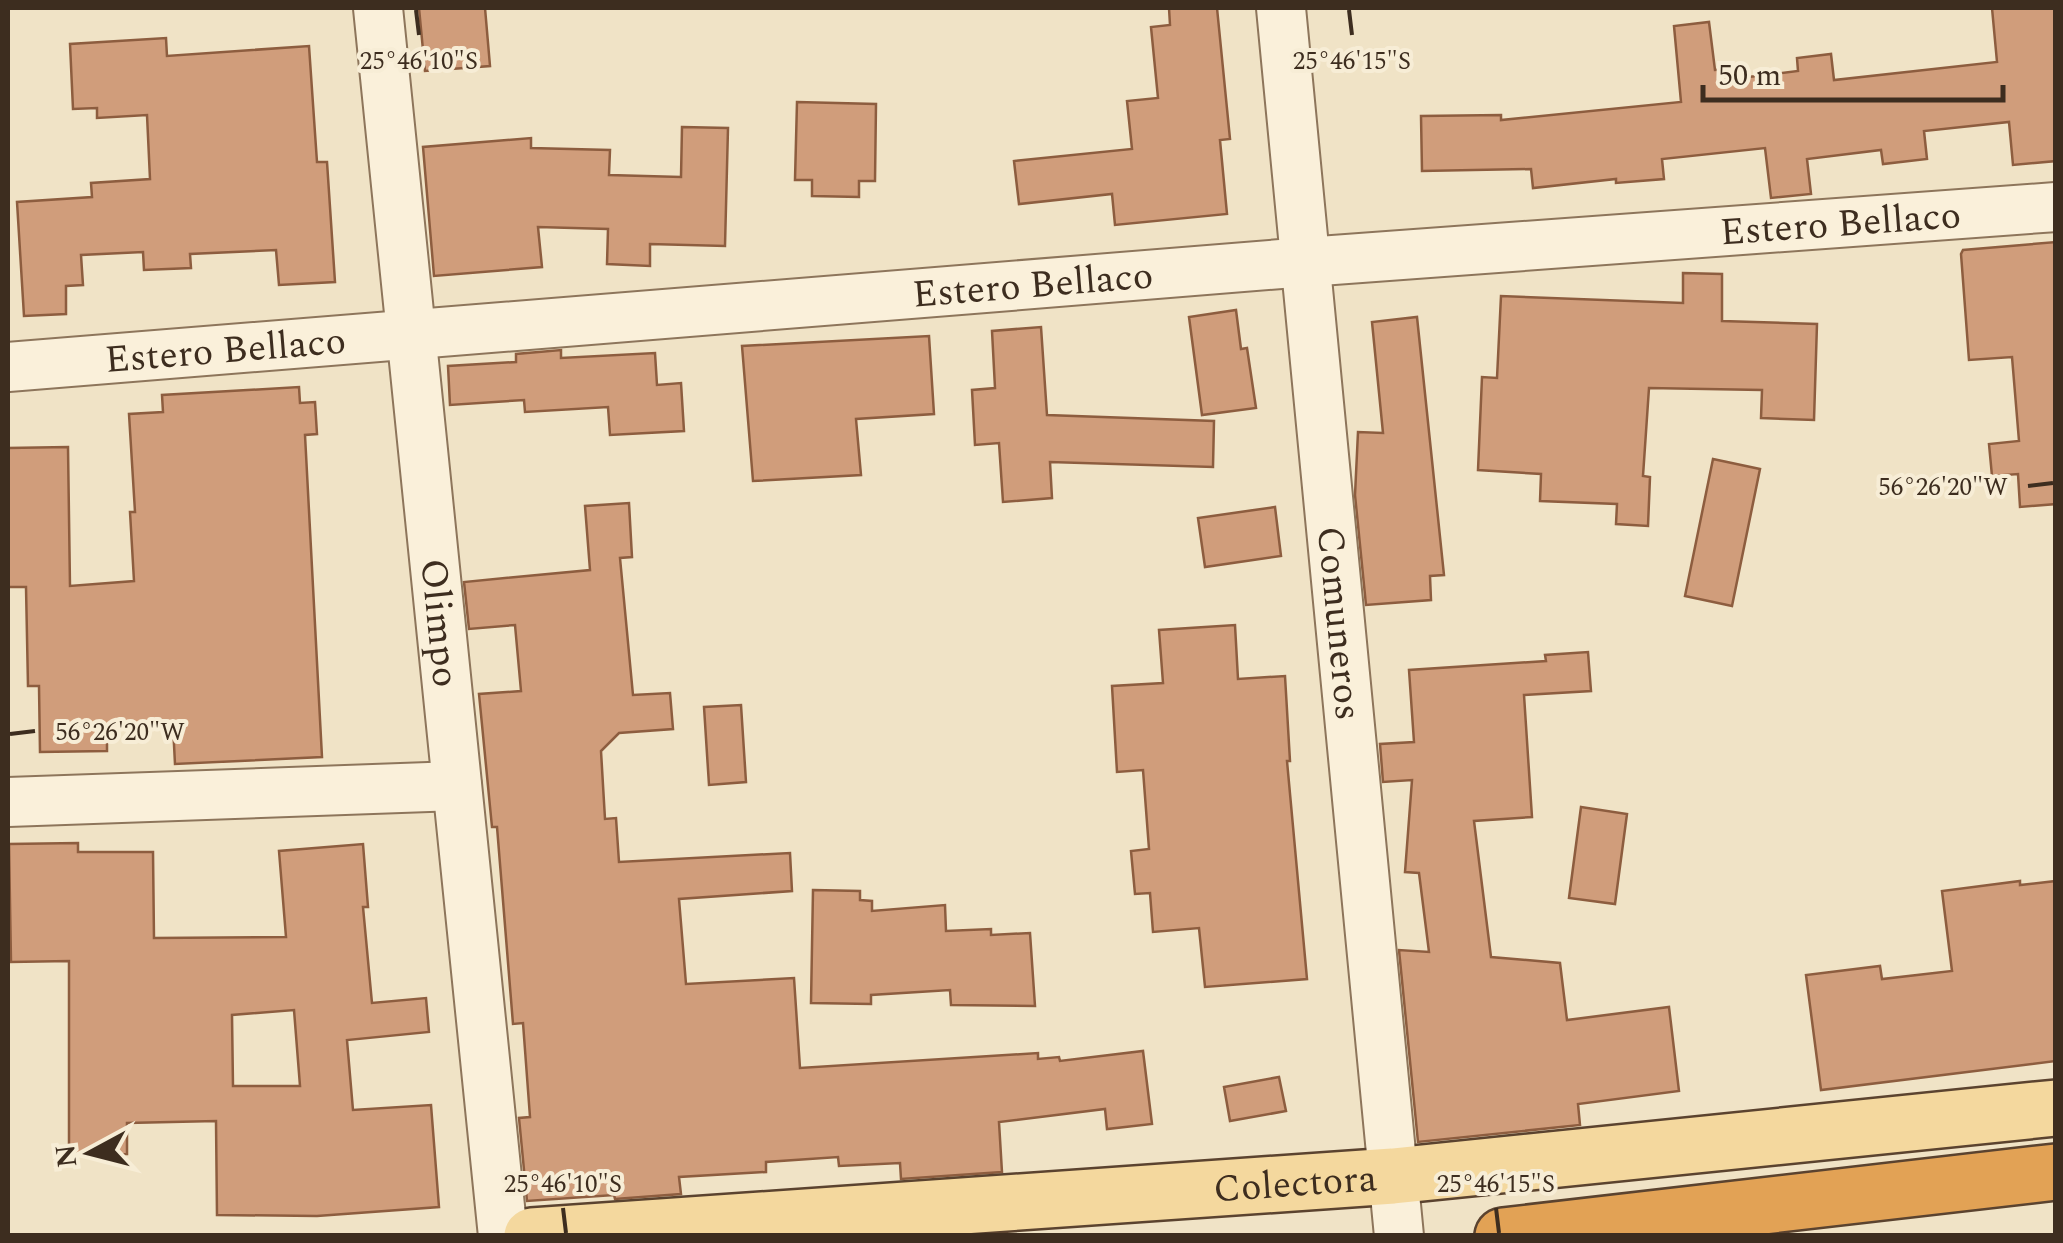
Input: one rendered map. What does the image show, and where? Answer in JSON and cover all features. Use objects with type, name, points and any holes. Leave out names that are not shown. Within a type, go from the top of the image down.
[{"type":"highway","points":[[1503,1236],[2056,1172]]},
{"type":"main road","name":"Colectora","points":[[532,1236],[1393,1176],[2056,1108]]},
{"type":"street","name":"Olimpo","points":[[378,8],[504,1236]]},
{"type":"street","name":"Comuneros","points":[[1281,8],[1399,1236]]},
{"type":"street","name":"Estero Bellaco","points":[[8,366],[1306,262],[2056,208]]},
{"type":"street","points":[[8,802],[457,786]]},
{"type":"building","points":[[419,8],[485,8],[490,66],[425,71]]},
{"type":"building","points":[[1169,8],[1217,8],[1230,139],[1220,140],[1227,214],[1115,225],[1112,194],[1019,204],[1014,161],[1132,149],[1127,101],[1158,98],[1151,27],[1170,25]]},
{"type":"building","points":[[1992,8],[2056,8],[2056,161],[2013,165],[2009,122],[1924,131],[1927,159],[1883,164],[1881,150],[1807,159],[1811,194],[1771,198],[1765,148],[1662,159],[1664,179],[1616,183],[1616,179],[1533,188],[1531,169],[1422,171],[1421,116],[1501,115],[1501,120],[1681,102],[1674,26],[1709,22],[1715,70],[1729,69],[1731,79],[1798,71],[1797,58],[1831,54],[1834,80],[1997,62]]},
{"type":"building","points":[[166,38],[167,56],[309,46],[317,162],[327,162],[335,282],[279,285],[276,250],[190,254],[191,268],[144,270],[143,252],[81,255],[83,285],[66,286],[66,314],[24,316],[17,202],[92,197],[91,183],[150,179],[147,115],[97,118],[97,108],[73,109],[70,44]]},
{"type":"building","points":[[797,102],[876,104],[875,181],[859,181],[859,197],[812,196],[812,180],[795,180]]},
{"type":"building","points":[[682,127],[728,128],[725,246],[650,244],[650,266],[607,264],[608,229],[538,227],[542,267],[434,276],[423,147],[531,138],[531,148],[610,150],[609,175],[681,177]]},
{"type":"building","points":[[2056,242],[2056,504],[2020,507],[2018,474],[1992,476],[1989,444],[2019,441],[2012,357],[1969,360],[1961,254],[1963,250]]},
{"type":"building","points":[[1683,273],[1722,274],[1722,321],[1817,324],[1814,420],[1761,418],[1762,390],[1649,388],[1643,476],[1650,477],[1648,526],[1616,524],[1617,504],[1540,501],[1541,474],[1478,470],[1482,377],[1497,378],[1501,296],[1683,303]]},
{"type":"building","points":[[1236,310],[1241,349],[1247,348],[1256,408],[1202,415],[1189,317]]},
{"type":"building","points":[[1417,317],[1444,575],[1430,576],[1431,600],[1366,605],[1355,495],[1358,432],[1383,433],[1372,322]]},
{"type":"building","points":[[1041,327],[1047,415],[1214,421],[1213,467],[1050,462],[1052,498],[1003,502],[999,443],[975,445],[972,390],[995,388],[992,331]]},
{"type":"building","points":[[929,336],[934,414],[856,419],[861,475],[753,481],[742,346]]},
{"type":"building","points":[[561,350],[561,358],[655,353],[657,385],[681,383],[684,431],[610,435],[608,407],[525,412],[524,400],[450,405],[448,366],[516,362],[516,354]]},
{"type":"building","points":[[299,387],[300,403],[315,402],[317,434],[305,435],[322,757],[175,764],[173,725],[107,725],[107,751],[40,752],[39,686],[28,686],[26,587],[8,587],[8,448],[68,447],[70,586],[134,581],[130,512],[135,512],[129,414],[163,412],[162,395]]},
{"type":"building","points":[[1713,459],[1760,469],[1732,606],[1685,596]]},
{"type":"building","points":[[629,503],[632,557],[620,558],[633,695],[670,693],[673,729],[619,733],[601,751],[605,819],[616,818],[619,862],[790,853],[792,891],[679,899],[686,984],[794,978],[800,1068],[1038,1053],[1038,1059],[1059,1057],[1060,1061],[1143,1051],[1152,1124],[1107,1129],[1105,1109],[999,1122],[1002,1172],[901,1179],[900,1163],[839,1166],[838,1157],[766,1162],[766,1172],[679,1177],[681,1194],[527,1201],[519,1118],[530,1117],[523,1023],[513,1024],[497,827],[492,827],[479,694],[521,691],[515,625],[469,629],[464,582],[590,570],[585,506]]},
{"type":"building","points":[[1275,507],[1281,556],[1205,567],[1198,518]]},
{"type":"building","points":[[1235,625],[1238,679],[1285,676],[1287,761],[1307,979],[1205,987],[1199,928],[1153,932],[1150,893],[1135,894],[1131,851],[1149,849],[1143,770],[1117,772],[1112,686],[1163,683],[1159,630]]},
{"type":"building","points":[[1588,652],[1591,691],[1524,695],[1532,817],[1474,821],[1491,957],[1560,963],[1567,1020],[1669,1007],[1679,1091],[1578,1104],[1580,1125],[1418,1142],[1399,950],[1429,952],[1419,873],[1405,872],[1412,780],[1383,782],[1380,744],[1414,742],[1409,670],[1546,661],[1545,655]]},
{"type":"building","points":[[741,705],[746,782],[709,785],[704,707]]},
{"type":"building","points":[[1581,807],[1627,814],[1615,904],[1569,898]]},
{"type":"building","points":[[78,843],[78,852],[153,852],[154,938],[286,937],[279,851],[363,844],[368,907],[363,907],[372,1003],[426,998],[429,1032],[347,1040],[353,1110],[431,1105],[439,1207],[317,1216],[217,1215],[216,1121],[127,1123],[127,1154],[69,1155],[69,961],[11,962],[9,844]],"holes":[[[294,1010],[300,1086],[233,1086],[232,1015]]]},
{"type":"building","points":[[2020,881],[2020,885],[2056,881],[2056,1061],[1821,1090],[1806,975],[1880,966],[1882,979],[1952,971],[1942,891]]},
{"type":"building","points":[[813,890],[860,891],[860,900],[872,901],[872,911],[945,905],[946,931],[991,929],[991,935],[1030,933],[1035,1006],[951,1005],[950,990],[871,995],[871,1004],[811,1003]]},
{"type":"building","points":[[1279,1077],[1286,1111],[1230,1121],[1224,1087]]}]
